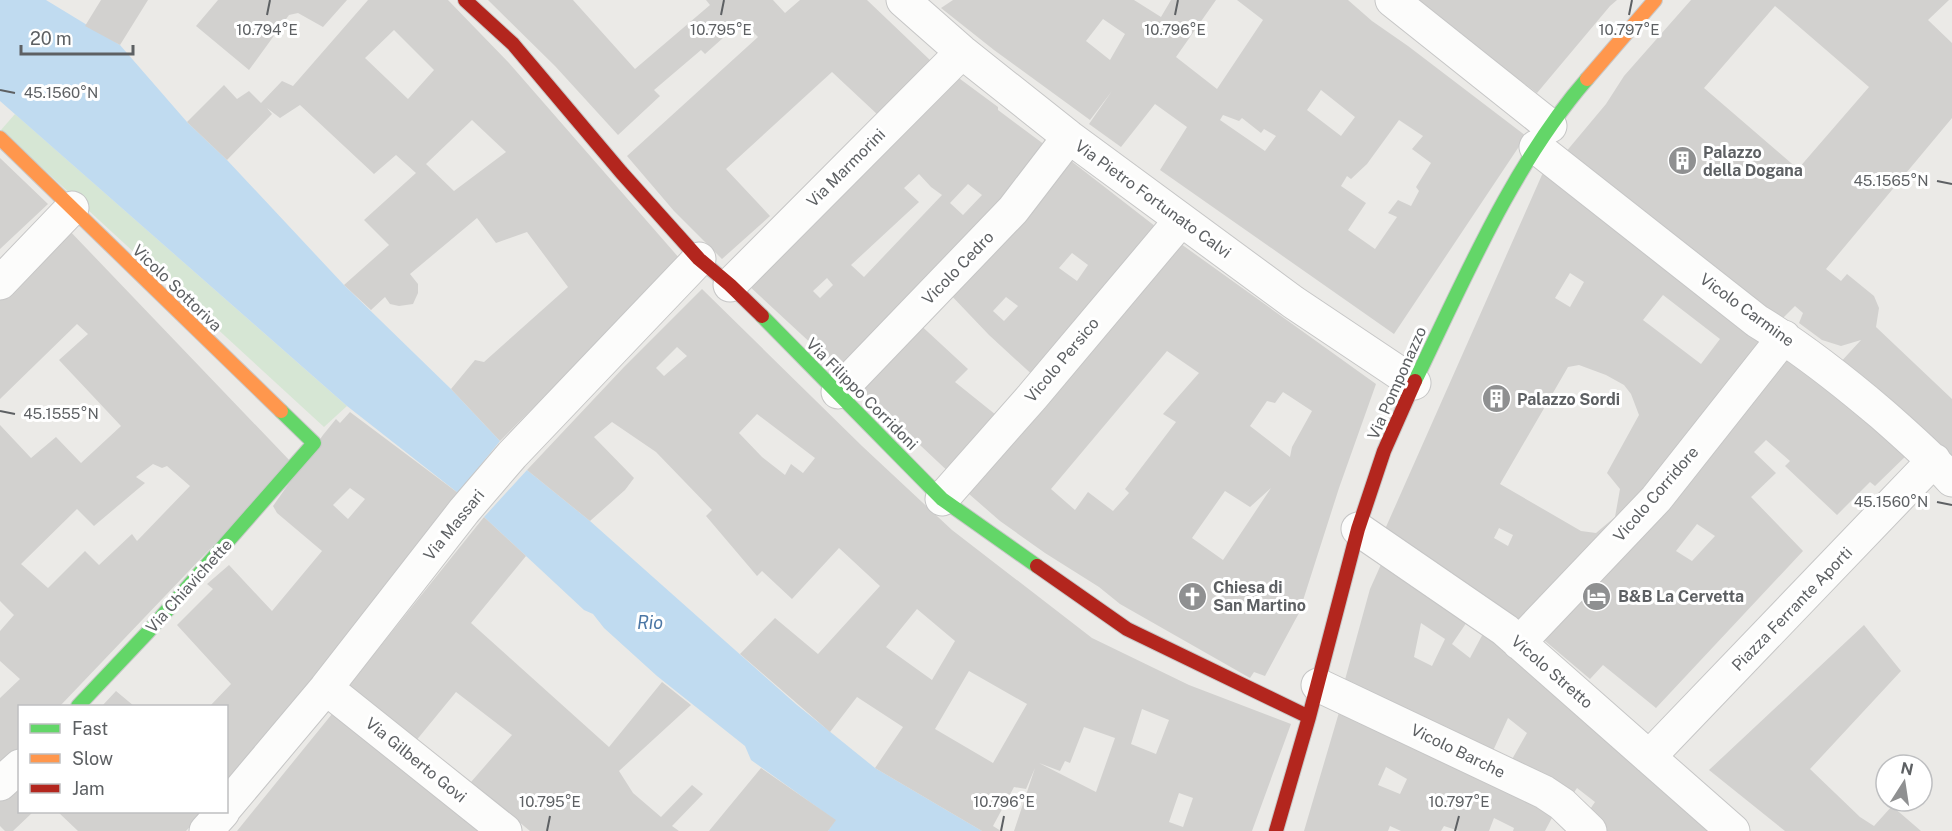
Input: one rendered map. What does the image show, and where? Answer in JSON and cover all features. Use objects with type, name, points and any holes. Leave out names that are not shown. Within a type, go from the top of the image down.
[{"type":"street","name":"Via Filippo Corridoni","points":[[465,0],[513,44],[621,172],[699,259],[730,285],[942,499],[1127,629],[1310,717]]},
{"type":"street","name":"Vicolo Carmine","points":[[1392,0],[1543,137],[1757,321],[1784,337],[1837,375],[1943,470]]},
{"type":"street","name":"Via Pomponazzo","points":[[1276,831],[1310,717],[1358,529],[1384,452],[1414,383],[1487,234],[1543,137],[1603,57],[1655,0]]},
{"type":"street","name":"Via Pietro Fortunato Calvi","points":[[906,1],[962,52],[1069,137],[1293,302],[1414,383]]},
{"type":"street","name":"Via Marmorini","points":[[730,285],[962,52]]},
{"type":"street","name":"Vicolo Cedro","points":[[838,393],[1013,210],[1069,137]]},
{"type":"street","name":"Vicolo Sottoriva","points":[[0,138],[314,443],[298,463]]},
{"type":"street","points":[[0,283],[72,208]]},
{"type":"street","name":"Vicolo Persico","points":[[942,499],[1032,397],[1181,220]]},
{"type":"street","name":"Via Massari","points":[[228,805],[326,688],[464,511],[512,455],[699,259]]},
{"type":"street","name":"Vicolo Corridore","points":[[1519,643],[1656,499],[1784,337]]},
{"type":"street","name":"Via Chiavichette","points":[[79,705],[298,463]]},
{"type":"street","name":"Piazza Ferrante Aporti","points":[[1649,758],[1943,470]]},
{"type":"street","name":"Vicolo Stretto","points":[[1358,529],[1505,630],[1733,831]]},
{"type":"street","name":"Vicolo Barche","points":[[1318,685],[1544,792],[1562,804],[1590,831]]},
{"type":"street","name":"Via Gilberto Govi","points":[[326,688],[505,831]]},
{"type":"street","points":[[0,784],[18,768]]},
{"type":"street","points":[[206,831],[222,813]]},
{"type":"green space","points":[[15,114],[347,406],[324,427],[1,130]]},
{"type":"water","points":[[0,0],[46,0],[120,45],[187,122],[227,160],[344,285],[451,389],[500,441],[458,493],[347,406],[0,101]]},
{"type":"water","name":"Rio","points":[[527,470],[590,521],[797,705],[875,768],[982,831],[828,831],[835,820],[751,760],[745,746],[657,676],[604,628],[593,614],[584,610],[484,517]]},
{"type":"building","points":[[101,0],[148,0],[120,45],[85,26]]},
{"type":"building","points":[[218,0],[347,0],[323,27],[298,13],[289,15],[249,70],[196,26]]},
{"type":"building","points":[[368,0],[448,0],[509,63],[680,259],[500,441],[451,389],[475,360],[484,362],[568,287],[527,232],[496,243],[477,218],[410,274],[418,284],[418,293],[413,304],[399,306],[390,304],[385,297],[371,310],[344,285],[389,245],[364,220],[416,173],[396,155],[374,174],[300,105],[280,118],[267,108],[272,114],[227,160],[187,122],[224,85],[237,99],[249,91],[261,103],[282,81],[293,86]],"holes":[[[394,30],[434,70],[408,99],[365,58]],[[472,120],[506,152],[454,191],[426,164]]]},
{"type":"building","points":[[488,0],[573,0],[635,69],[710,5],[706,0],[773,0],[785,13],[800,0],[867,0],[931,61],[878,115],[832,72],[726,169],[770,216],[722,259],[674,211],[627,156],[758,37],[742,21],[705,54],[701,50],[654,90],[660,96],[618,135],[555,66]]},
{"type":"building","points":[[953,0],[1134,0],[1161,17],[1171,0],[1216,0],[1176,57],[1217,89],[1263,20],[1237,0],[1348,0],[1372,21],[1526,136],[1394,334],[1160,170],[1187,127],[1155,104],[1121,147],[1089,124],[1112,91],[1090,120],[941,8]],"holes":[[[1103,19],[1125,34],[1110,60],[1086,41]],[[1321,90],[1355,117],[1341,136],[1307,110]],[[1223,115],[1239,121],[1242,118],[1261,133],[1264,129],[1276,136],[1265,151],[1220,120]],[[1399,120],[1423,136],[1412,149],[1431,163],[1416,187],[1419,191],[1411,206],[1398,200],[1388,213],[1397,217],[1375,249],[1348,230],[1366,203],[1341,186],[1347,176],[1351,179],[1367,164]]]},
{"type":"building","points":[[1412,0],[1617,0],[1537,93]]},
{"type":"building","name":"Palazzo della Dogana","points":[[1691,0],[1949,0],[1928,20],[1952,43],[1952,118],[1826,269],[1841,281],[1847,274],[1874,296],[1879,308],[1876,327],[1952,399],[1952,464],[1838,365],[1861,340],[1841,346],[1822,340],[1799,323],[1803,313],[1795,306],[1778,323],[1565,153],[1606,104],[1624,76]],"holes":[[[1775,6],[1869,87],[1798,169],[1704,88]]]},
{"type":"building","points":[[952,73],[1049,148],[842,372],[747,284]],"holes":[[[919,174],[942,195],[864,277],[851,265],[919,202],[904,188]],[[968,184],[982,195],[963,215],[950,203]],[[827,278],[833,285],[820,298],[813,291]]]},
{"type":"building","points":[[1066,157],[1160,230],[1038,380],[989,335],[947,291]],"holes":[[[1072,253],[1088,265],[1077,281],[1059,268]],[[1006,297],[1018,306],[1004,321],[993,311]]]},
{"type":"building","points":[[0,158],[48,204],[0,249]]},
{"type":"building","name":"Palazzo Sordi","points":[[1545,168],[1771,344],[1520,627],[1382,536]],"holes":[[[1570,273],[1584,282],[1570,307],[1555,298]],[[1663,295],[1720,339],[1701,364],[1643,320]],[[1579,365],[1606,375],[1624,385],[1631,394],[1639,415],[1607,473],[1620,489],[1615,517],[1596,533],[1581,531],[1500,484],[1568,367]],[[1499,528],[1513,535],[1508,546],[1494,538]]]},
{"type":"building","points":[[66,227],[292,463],[61,705],[18,705],[18,751],[0,769],[0,698],[20,679],[0,661],[0,631],[14,615],[0,601],[0,425],[31,458],[56,437],[81,463],[121,426],[59,360],[88,334],[77,324],[0,399],[0,293]],"holes":[[[153,464],[162,468],[167,466],[190,486],[137,541],[132,534],[99,565],[85,551],[48,588],[21,564],[77,509],[94,526],[145,483],[136,477]]]},
{"type":"building","points":[[1174,239],[1376,384],[1339,488],[1299,613],[1265,676],[1254,672],[1250,678],[1120,604],[1099,587],[1000,521],[961,487]],"holes":[[[1167,351],[1199,373],[1163,414],[1176,422],[1125,489],[1129,493],[1113,511],[1088,492],[1075,510],[1051,489]],[[1283,392],[1312,411],[1292,447],[1290,457],[1250,426],[1267,401],[1275,403]],[[1271,488],[1223,560],[1192,538],[1225,491],[1250,507]]]},
{"type":"building","points":[[702,289],[862,446],[952,530],[1092,638],[1189,685],[1291,724],[1252,831],[1014,831],[1035,768],[1026,789],[1014,787],[993,826],[1001,831],[982,831],[875,768],[903,727],[857,697],[830,732],[740,654],[775,618],[818,654],[880,586],[839,548],[792,599],[762,571],[757,576],[706,516],[712,510],[656,452],[612,422],[594,437],[634,478],[625,490],[590,521],[527,470],[624,367]],"holes":[[[677,347],[687,356],[664,376],[656,368]],[[757,414],[815,458],[803,473],[791,464],[785,475],[762,457],[739,433]],[[917,609],[955,641],[932,680],[886,647]],[[969,671],[1027,704],[993,763],[935,729]],[[1142,709],[1169,720],[1156,754],[1131,744]],[[1084,727],[1115,738],[1096,792],[1039,763],[1060,771],[1065,761],[1070,763]],[[1179,793],[1193,798],[1183,827],[1169,822]]]},
{"type":"building","points":[[915,320],[968,369],[955,382],[1001,419],[954,477],[855,384]]},
{"type":"building","points":[[1784,347],[1910,452],[1875,486],[1870,482],[1837,515],[1785,466],[1790,461],[1766,440],[1754,452],[1776,473],[1751,497],[1803,551],[1656,708],[1603,665],[1590,679],[1538,635]],"holes":[[[1697,524],[1715,536],[1692,561],[1676,551]]]},
{"type":"building","points":[[350,412],[458,493],[405,567],[228,783],[228,705],[211,705],[231,684],[177,625],[213,589],[207,584],[229,565],[272,611],[322,551],[277,513],[273,506],[336,419],[340,423]],"holes":[[[350,488],[365,499],[348,519],[333,505]]]},
{"type":"building","points":[[484,517],[526,556],[471,623],[609,747],[662,682],[691,705],[619,771],[633,793],[661,817],[692,785],[703,794],[672,826],[679,831],[530,831],[471,782],[512,735],[456,692],[415,742],[346,689]]},
{"type":"building","points":[[1383,560],[1469,619],[1452,644],[1470,658],[1485,630],[1714,831],[1603,831],[1586,815],[1595,802],[1577,788],[1569,800],[1343,687],[1370,589]],"holes":[[[1421,623],[1445,639],[1432,666],[1414,657]],[[1508,718],[1527,733],[1511,761],[1492,753]]]},
{"type":"building","points":[[1864,625],[1901,671],[1810,769],[1860,817],[1874,826],[1886,813],[1900,813],[1921,831],[1785,831],[1709,770]]},
{"type":"building","points":[[116,691],[133,705],[103,705]]},
{"type":"building","points":[[1340,709],[1554,814],[1545,831],[1513,831],[1514,828],[1494,818],[1489,831],[1459,831],[1444,826],[1441,831],[1401,831],[1390,826],[1388,831],[1304,831]],"holes":[[[1386,767],[1407,779],[1400,794],[1378,785]]]},
{"type":"building","points":[[332,714],[481,831],[237,831]]},
{"type":"building","points":[[761,768],[836,820],[828,831],[709,831]]},
{"type":"building","points":[[18,787],[18,813],[32,813],[13,831],[5,831],[0,826],[0,801]]},
{"type":"building","points":[[59,813],[202,813],[186,831],[78,831]]},
{"type":"traffic: fast","points":[[1415,381],[1471,263],[1513,185],[1560,112],[1587,79]]},
{"type":"traffic: fast","points":[[762,316],[942,499],[1037,566]]},
{"type":"traffic: fast","points":[[79,705],[148,632],[314,443],[281,411]]},
{"type":"traffic: slow","points":[[1587,79],[1655,0]]},
{"type":"traffic: slow","points":[[0,138],[281,411]]},
{"type":"traffic: jam","points":[[465,0],[513,44],[621,172],[699,259],[762,316]]},
{"type":"traffic: jam","points":[[1276,831],[1309,717],[1358,529],[1384,451],[1415,381]]},
{"type":"traffic: jam","points":[[1037,566],[1127,629],[1309,717]]},
{"type":"place","name":"Palazzo della Dogana","points":[[1682,161]]},
{"type":"place","name":"Palazzo Sordi","points":[[1496,399]]},
{"type":"place","name":"Chiesa di San Martino","points":[[1192,596]]},
{"type":"place","name":"B&B La Cervetta","points":[[1597,596]]}]
